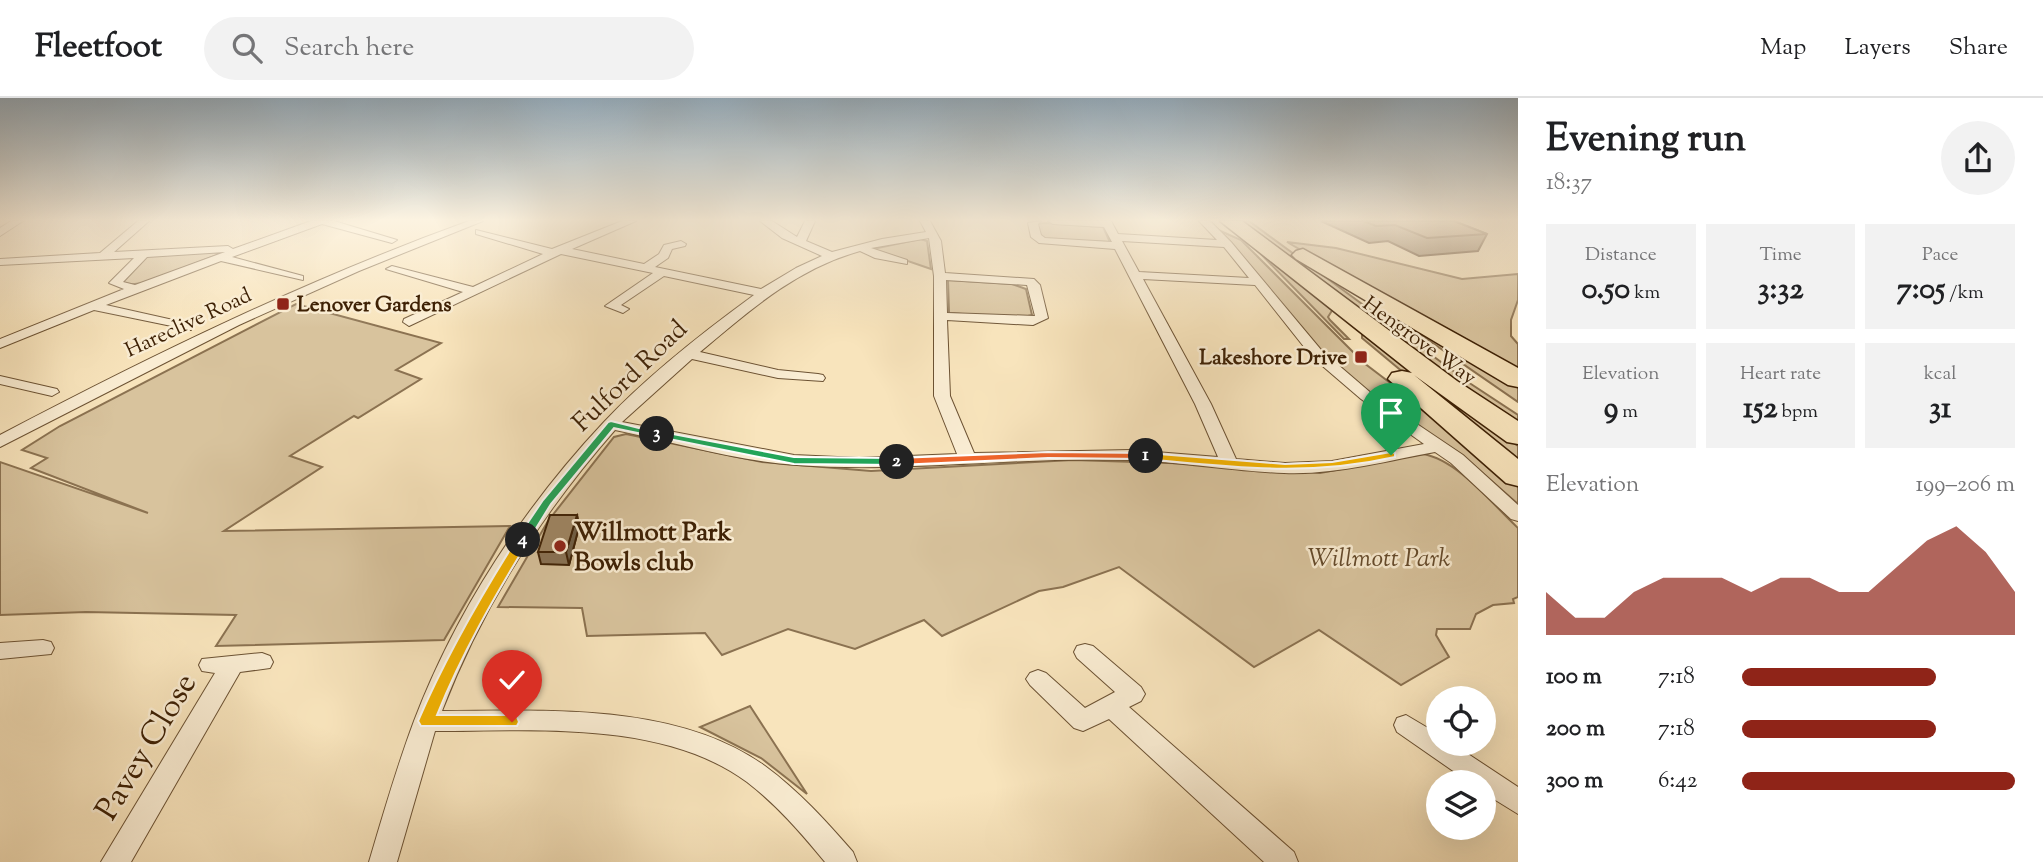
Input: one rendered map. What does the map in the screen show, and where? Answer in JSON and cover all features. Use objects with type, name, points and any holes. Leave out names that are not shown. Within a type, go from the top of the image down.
[{"type":"highway","name":"Hengrove Way","points":[[1276,257],[1447,387],[1518,435]]},
{"type":"highway","name":"Hengrove Way","points":[[1305,257],[1518,409]]},
{"type":"highway","points":[[1306,257],[1518,379]]},
{"type":"highway","points":[[1346,310],[1339,320],[1340,324],[1518,476]]},
{"type":"street","points":[[0,262],[79,257]]},
{"type":"street","points":[[135,289],[115,284],[141,257]]},
{"type":"street","points":[[0,344],[218,257],[298,278]]},
{"type":"street","name":"Hareclive Road","points":[[0,442],[211,333],[350,271],[392,257]]},
{"type":"street","points":[[409,322],[544,257]]},
{"type":"street","points":[[584,257],[763,293]]},
{"type":"street","points":[[644,269],[663,257]]},
{"type":"street","name":"Fulford Road","points":[[383,862],[426,721],[447,670],[502,570],[547,502],[611,424],[689,354],[763,293],[801,269],[829,257]]},
{"type":"street","points":[[881,257],[903,262]]},
{"type":"street","points":[[936,257],[940,276],[942,396],[952,426],[968,459]]},
{"type":"street","points":[[1125,257],[1203,404],[1229,462]]},
{"type":"street","points":[[1237,257],[1307,343],[1366,396],[1439,446],[1518,515]]},
{"type":"street","points":[[392,269],[474,291]]},
{"type":"street","points":[[611,306],[662,272]]},
{"type":"street","points":[[1134,275],[1257,282]]},
{"type":"street","points":[[939,316],[1033,321],[1042,318],[1034,285],[1030,282],[940,276]]},
{"type":"street","points":[[92,306],[192,324],[171,334]]},
{"type":"street","points":[[689,354],[801,372],[818,378]]},
{"type":"street","points":[[0,380],[52,391]]},
{"type":"street","points":[[35,400],[68,384]]},
{"type":"street","points":[[611,424],[794,460],[859,463],[1131,455],[1285,468],[1332,466],[1439,446]]},
{"type":"street","points":[[5,655],[43,648]]},
{"type":"street","points":[[1038,679],[1083,721],[1133,694],[1085,652]]},
{"type":"street","name":"Pavey Close","points":[[115,862],[221,664],[262,662]]},
{"type":"street","points":[[1111,706],[1284,862]]},
{"type":"street","points":[[426,721],[597,722],[644,728],[677,736],[739,763],[780,791],[818,828],[843,862]]},
{"type":"street","points":[[1406,725],[1518,802]]},
{"type":"green space","points":[[146,257],[213,257],[144,283],[125,285],[121,280]]},
{"type":"green space","points":[[895,257],[929,257],[931,269]]},
{"type":"green space","points":[[1239,257],[1258,257],[1364,363],[1518,486],[1518,504],[1461,454],[1384,405],[1321,354]]},
{"type":"green space","points":[[1263,257],[1267,257],[1333,309],[1328,317],[1349,339],[1344,339]]},
{"type":"green space","points":[[1284,257],[1298,257],[1471,384],[1518,415],[1518,429]]},
{"type":"green space","points":[[1312,257],[1371,257],[1462,279],[1518,274],[1518,300],[1511,320],[1511,336],[1518,344],[1518,376]]},
{"type":"green space","points":[[948,280],[1012,284],[1026,289],[1032,315],[1019,318],[949,313]]},
{"type":"green space","points":[[296,304],[441,343],[396,370],[421,379],[290,456],[322,467],[224,531],[510,526],[444,640],[216,646],[236,615],[86,612],[0,615],[0,462],[148,513],[31,468],[47,458],[22,450],[60,426]]},
{"type":"green space","points":[[1408,326],[1419,326],[1518,385],[1518,402]]},
{"type":"green space","points":[[1362,333],[1518,446],[1518,468],[1362,338]]},
{"type":"green space","name":"Willmott Park","points":[[626,434],[762,462],[871,471],[1073,460],[1200,464],[1320,473],[1423,454],[1436,458],[1462,474],[1518,528],[1518,597],[1513,599],[1514,603],[1493,605],[1476,614],[1470,629],[1437,629],[1436,635],[1449,657],[1401,685],[1319,630],[1254,667],[1119,567],[1063,587],[1039,591],[942,636],[924,620],[855,649],[788,629],[722,655],[705,633],[587,636],[582,608],[498,607],[548,521],[614,437]]},
{"type":"green space","points":[[750,706],[807,794],[761,758],[700,727]]},
{"type":"building","points":[[550,515],[577,515],[566,552],[538,552]]},
{"type":"place","name":"Lenover Gardens","points":[[283,304]]},
{"type":"place","name":"Lakeshore Drive","points":[[1361,357]]},
{"type":"place","name":"Willmott Park Bowls club","points":[[560,546]]},
{"type":"route","points":[[512,722],[426,721],[447,670],[502,570],[547,502],[611,424],[754,454],[794,460],[859,463],[1048,455],[1131,455],[1285,468],[1332,466],[1391,455]]}]
